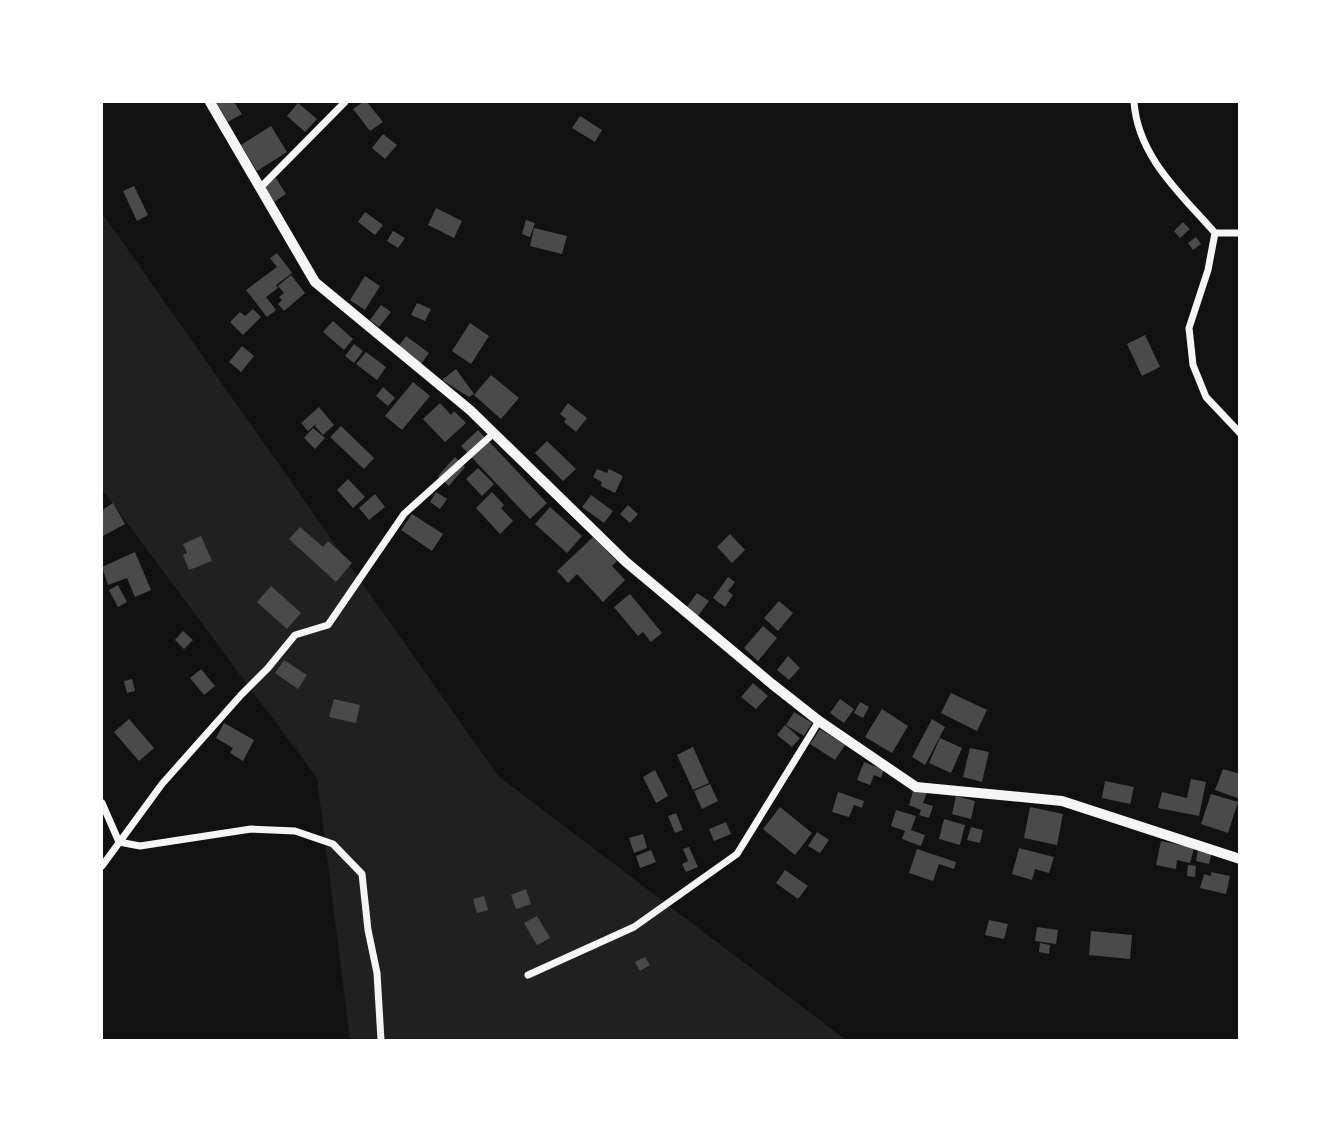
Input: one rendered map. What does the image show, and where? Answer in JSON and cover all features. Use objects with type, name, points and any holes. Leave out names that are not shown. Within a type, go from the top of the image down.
[{"type":"street","points":[[210,102],[315,282],[470,410],[626,562],[819,721],[916,787],[1062,801],[1240,859]]},
{"type":"street","points":[[260,188],[345,102]]},
{"type":"street","points":[[1134,102],[1135,120],[1160,172],[1215,233],[1240,233]]},
{"type":"street","points":[[1215,233],[1208,270],[1189,328],[1193,365],[1206,397],[1240,433]]},
{"type":"street","points":[[102,866],[162,784],[295,635],[328,625],[404,514],[494,433]]},
{"type":"street","points":[[528,975],[634,928],[737,854],[819,721]]},
{"type":"street","points":[[102,803],[119,842]]},
{"type":"street","points":[[119,842],[140,846],[251,830],[295,831],[333,844],[362,874],[368,930],[377,973],[381,1041]]},
{"type":"shaded area","points":[[102,213],[498,776],[846,1040],[350,1040],[317,778],[102,489]]},
{"type":"building","points":[[216,102],[234,102],[242,114],[228,122]]},
{"type":"building","points":[[367,102],[383,122],[370,131],[353,109]]},
{"type":"building","points":[[298,103],[317,119],[305,132],[287,116]]},
{"type":"building","points":[[580,116],[602,130],[595,142],[572,128]]},
{"type":"building","points":[[271,126],[287,152],[257,171],[241,145]]},
{"type":"building","points":[[383,134],[397,145],[385,159],[372,148]]},
{"type":"building","points":[[276,178],[286,194],[274,202],[264,186]]},
{"type":"building","points":[[134,186],[148,215],[137,221],[123,191]]},
{"type":"building","points":[[436,208],[462,221],[454,238],[428,225]]},
{"type":"building","points":[[365,212],[383,225],[375,235],[358,222]]},
{"type":"building","points":[[526,220],[535,223],[530,237],[522,234]]},
{"type":"building","points":[[1183,222],[1190,229],[1180,238],[1174,231]]},
{"type":"building","points":[[534,228],[567,236],[562,254],[530,246]]},
{"type":"building","points":[[393,231],[405,238],[398,248],[387,241]]},
{"type":"building","points":[[1196,237],[1201,244],[1193,250],[1188,243]]},
{"type":"building","points":[[277,253],[292,273],[266,297],[276,310],[267,317],[246,290],[277,267],[270,258]]},
{"type":"building","points":[[291,275],[305,293],[284,311],[278,304],[282,300],[279,297],[284,293],[278,286]]},
{"type":"building","points":[[365,276],[380,286],[365,310],[350,300]]},
{"type":"building","points":[[417,303],[431,309],[425,321],[411,315]]},
{"type":"building","points":[[381,305],[391,312],[379,327],[370,320]]},
{"type":"building","points":[[253,309],[261,317],[243,335],[230,322],[240,312],[245,316]]},
{"type":"building","points":[[333,321],[353,339],[344,350],[323,332]]},
{"type":"building","points":[[470,323],[489,336],[471,364],[452,351]]},
{"type":"building","points":[[1145,335],[1160,367],[1142,376],[1127,344]]},
{"type":"building","points":[[406,336],[429,353],[421,364],[398,347]]},
{"type":"building","points":[[354,344],[363,351],[354,363],[345,356]]},
{"type":"building","points":[[242,346],[254,356],[241,372],[229,362]]},
{"type":"building","points":[[366,352],[386,367],[377,380],[356,364]]},
{"type":"building","points":[[456,369],[474,394],[469,397],[442,380]]},
{"type":"building","points":[[491,375],[519,398],[501,419],[474,395]]},
{"type":"building","points":[[413,382],[430,396],[402,430],[385,416]]},
{"type":"building","points":[[383,387],[395,398],[388,406],[376,396]]},
{"type":"building","points":[[440,403],[451,415],[454,411],[466,423],[445,442],[423,419]]},
{"type":"building","points":[[568,403],[587,418],[576,432],[564,422],[566,419],[560,414]]},
{"type":"building","points":[[319,407],[334,425],[323,435],[315,426],[317,423],[308,431],[301,423]]},
{"type":"building","points":[[341,426],[374,458],[364,469],[330,437]]},
{"type":"building","points":[[313,428],[325,438],[315,449],[304,438]]},
{"type":"building","points":[[478,430],[547,503],[530,519],[461,446]]},
{"type":"building","points":[[547,441],[576,469],[563,481],[535,453]]},
{"type":"building","points":[[455,457],[465,467],[449,486],[438,476]]},
{"type":"building","points":[[478,468],[494,484],[482,496],[466,479]]},
{"type":"building","points":[[597,469],[607,473],[609,469],[623,476],[615,493],[601,486],[602,482],[593,477]]},
{"type":"building","points":[[348,479],[365,497],[353,508],[337,490]]},
{"type":"building","points":[[436,492],[447,499],[440,509],[430,502]]},
{"type":"building","points":[[492,492],[513,521],[500,534],[476,508]]},
{"type":"building","points":[[375,494],[385,507],[369,520],[359,508]]},
{"type":"building","points":[[591,495],[613,511],[604,523],[582,507]]},
{"type":"building","points":[[113,503],[125,524],[103,536],[102,510]]},
{"type":"building","points":[[628,505],[638,514],[630,523],[620,514]]},
{"type":"building","points":[[550,507],[582,536],[567,553],[535,524]]},
{"type":"building","points":[[412,514],[443,534],[432,551],[401,530]]},
{"type":"building","points":[[300,527],[323,547],[328,541],[352,563],[336,582],[289,539]]},
{"type":"building","points":[[730,534],[745,550],[732,563],[717,547]]},
{"type":"building","points":[[201,536],[212,561],[189,570],[183,555],[187,553],[183,544]]},
{"type":"building","points":[[593,537],[617,561],[612,566],[625,580],[603,602],[577,574],[568,583],[557,571]]},
{"type":"building","points":[[135,552],[151,590],[135,597],[127,578],[108,585],[102,567]]},
{"type":"building","points":[[728,577],[735,582],[728,591],[733,595],[725,607],[713,598]]},
{"type":"building","points":[[118,585],[127,602],[118,607],[109,590]]},
{"type":"building","points":[[271,586],[301,613],[287,629],[257,602]]},
{"type":"building","points":[[697,593],[709,601],[698,616],[686,608]]},
{"type":"building","points":[[630,594],[662,633],[651,642],[643,632],[638,636],[614,607]]},
{"type":"building","points":[[779,601],[793,613],[778,631],[764,618]]},
{"type":"building","points":[[763,626],[777,638],[758,661],[744,648]]},
{"type":"building","points":[[183,631],[193,640],[184,649],[175,640]]},
{"type":"building","points":[[788,656],[800,668],[789,680],[777,670]]},
{"type":"building","points":[[284,660],[307,675],[298,689],[275,673]]},
{"type":"building","points":[[201,669],[215,686],[204,695],[190,678]]},
{"type":"building","points":[[132,679],[135,691],[127,693],[124,681]]},
{"type":"building","points":[[753,683],[768,696],[756,709],[741,697]]},
{"type":"building","points":[[951,693],[987,710],[977,731],[941,713]]},
{"type":"building","points":[[334,699],[360,705],[356,723],[329,717]]},
{"type":"building","points":[[840,699],[854,709],[844,723],[830,713]]},
{"type":"building","points":[[860,702],[869,707],[863,718],[854,713]]},
{"type":"building","points":[[882,709],[908,726],[892,753],[865,737]]},
{"type":"building","points":[[794,712],[812,723],[804,736],[786,725]]},
{"type":"building","points":[[129,719],[154,748],[139,761],[114,732]]},
{"type":"building","points":[[932,719],[945,727],[925,765],[912,757]]},
{"type":"building","points":[[224,723],[254,740],[243,761],[230,753],[233,748],[216,738]]},
{"type":"building","points":[[785,725],[800,738],[792,747],[777,735]]},
{"type":"building","points":[[820,729],[845,745],[835,760],[810,744]]},
{"type":"building","points":[[940,738],[962,748],[951,773],[929,763]]},
{"type":"building","points":[[693,747],[709,783],[693,790],[677,755]]},
{"type":"building","points":[[970,748],[989,752],[982,782],[963,777]]},
{"type":"building","points":[[864,762],[884,770],[881,778],[874,775],[870,785],[857,780]]},
{"type":"building","points":[[1223,769],[1240,774],[1240,799],[1215,790]]},
{"type":"building","points":[[655,770],[668,796],[656,803],[643,777]]},
{"type":"building","points":[[1191,779],[1206,782],[1199,816],[1158,808],[1162,792],[1187,798]]},
{"type":"building","points":[[1105,781],[1134,787],[1130,804],[1102,798]]},
{"type":"building","points":[[710,784],[718,801],[702,809],[694,791]]},
{"type":"building","points":[[914,788],[927,792],[923,803],[933,806],[929,818],[919,815],[921,810],[909,805]]},
{"type":"building","points":[[838,792],[864,801],[862,808],[854,805],[849,817],[832,812]]},
{"type":"building","points":[[1211,794],[1238,802],[1228,833],[1201,824]]},
{"type":"building","points":[[956,796],[975,801],[971,819],[952,814]]},
{"type":"building","points":[[780,807],[812,833],[795,855],[763,829]]},
{"type":"building","points":[[1030,807],[1063,814],[1057,845],[1024,838]]},
{"type":"building","points":[[896,810],[916,816],[911,830],[925,835],[921,846],[902,839],[905,831],[891,826]]},
{"type":"building","points":[[676,813],[683,830],[675,833],[668,816]]},
{"type":"building","points":[[944,819],[965,825],[960,845],[939,839]]},
{"type":"building","points":[[726,822],[731,834],[714,841],[709,829]]},
{"type":"building","points":[[971,827],[983,830],[980,843],[967,840]]},
{"type":"building","points":[[817,832],[829,840],[820,853],[808,846]]},
{"type":"building","points":[[643,834],[647,848],[634,853],[629,838]]},
{"type":"building","points":[[1161,841],[1194,848],[1190,863],[1177,860],[1176,869],[1156,865]]},
{"type":"building","points":[[689,847],[698,867],[686,872],[682,864],[688,861],[683,849]]},
{"type":"building","points":[[1019,848],[1054,857],[1049,873],[1035,869],[1032,880],[1012,874]]},
{"type":"building","points":[[917,849],[956,862],[954,869],[939,864],[933,881],[909,873]]},
{"type":"building","points":[[1198,849],[1212,852],[1209,864],[1196,861]]},
{"type":"building","points":[[651,850],[656,862],[640,868],[636,856]]},
{"type":"building","points":[[1188,865],[1196,866],[1195,877],[1187,876]]},
{"type":"building","points":[[785,870],[808,886],[798,899],[776,883]]},
{"type":"building","points":[[1211,872],[1230,876],[1226,894],[1200,888],[1204,874],[1211,876]]},
{"type":"building","points":[[526,889],[531,904],[516,909],[511,895]]},
{"type":"building","points":[[484,896],[488,910],[477,913],[473,899]]},
{"type":"building","points":[[537,916],[550,938],[537,945],[524,923]]},
{"type":"building","points":[[989,920],[1008,924],[1004,939],[985,935]]},
{"type":"building","points":[[1037,927],[1058,930],[1056,944],[1035,941]]},
{"type":"building","points":[[1091,931],[1132,935],[1130,959],[1089,955]]},
{"type":"building","points":[[1040,943],[1050,945],[1049,954],[1039,952]]},
{"type":"building","points":[[645,957],[650,965],[640,971],[635,962]]}]
